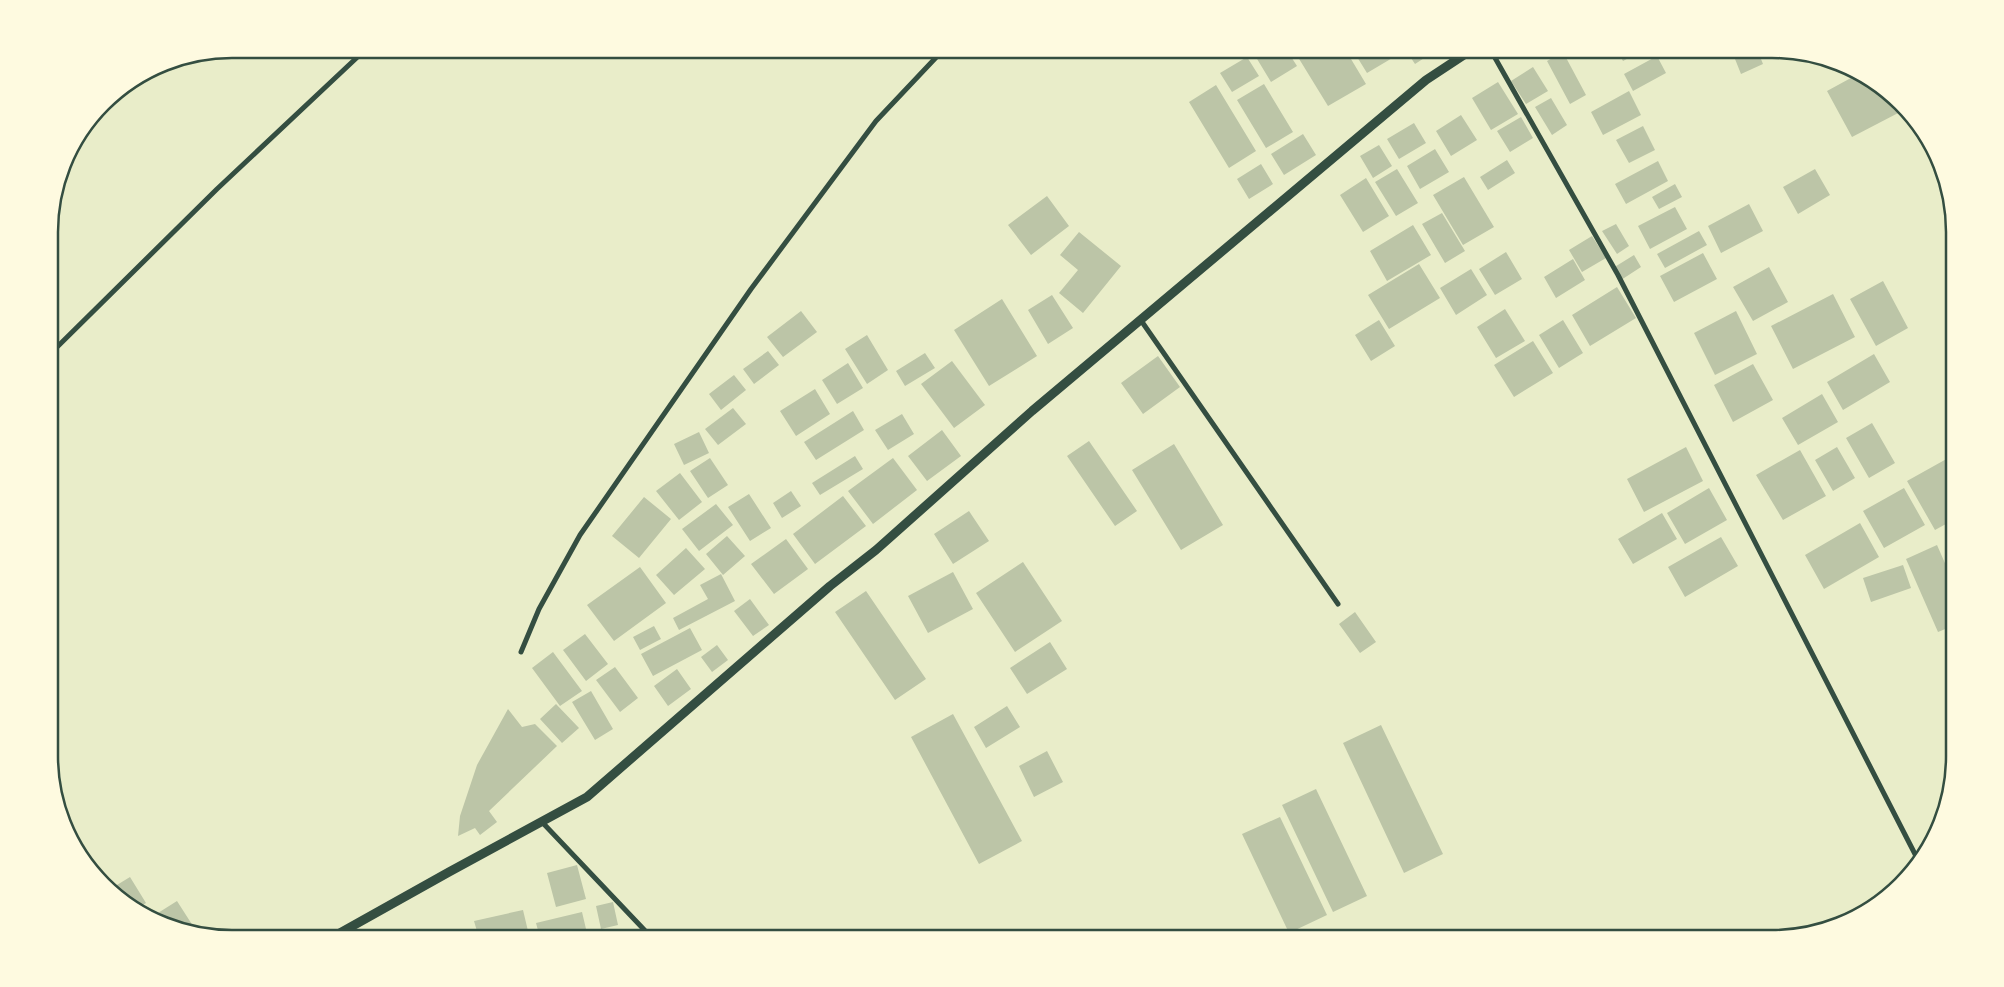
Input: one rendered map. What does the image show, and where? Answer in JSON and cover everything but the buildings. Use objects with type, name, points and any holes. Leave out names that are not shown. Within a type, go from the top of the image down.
[{"type":"street","points":[[58,347],[217,189],[356,58]]},
{"type":"street","points":[[521,652],[539,609],[580,535],[751,290],[876,121],[936,58]]},
{"type":"street","points":[[345,930],[541,821],[588,797],[830,586],[876,550],[1032,411],[1140,319],[1426,80],[1459,58]]},
{"type":"street","points":[[1495,58],[1618,275],[1915,854]]},
{"type":"street","points":[[1140,319],[1338,604]]},
{"type":"street","points":[[541,821],[644,930]]}]
